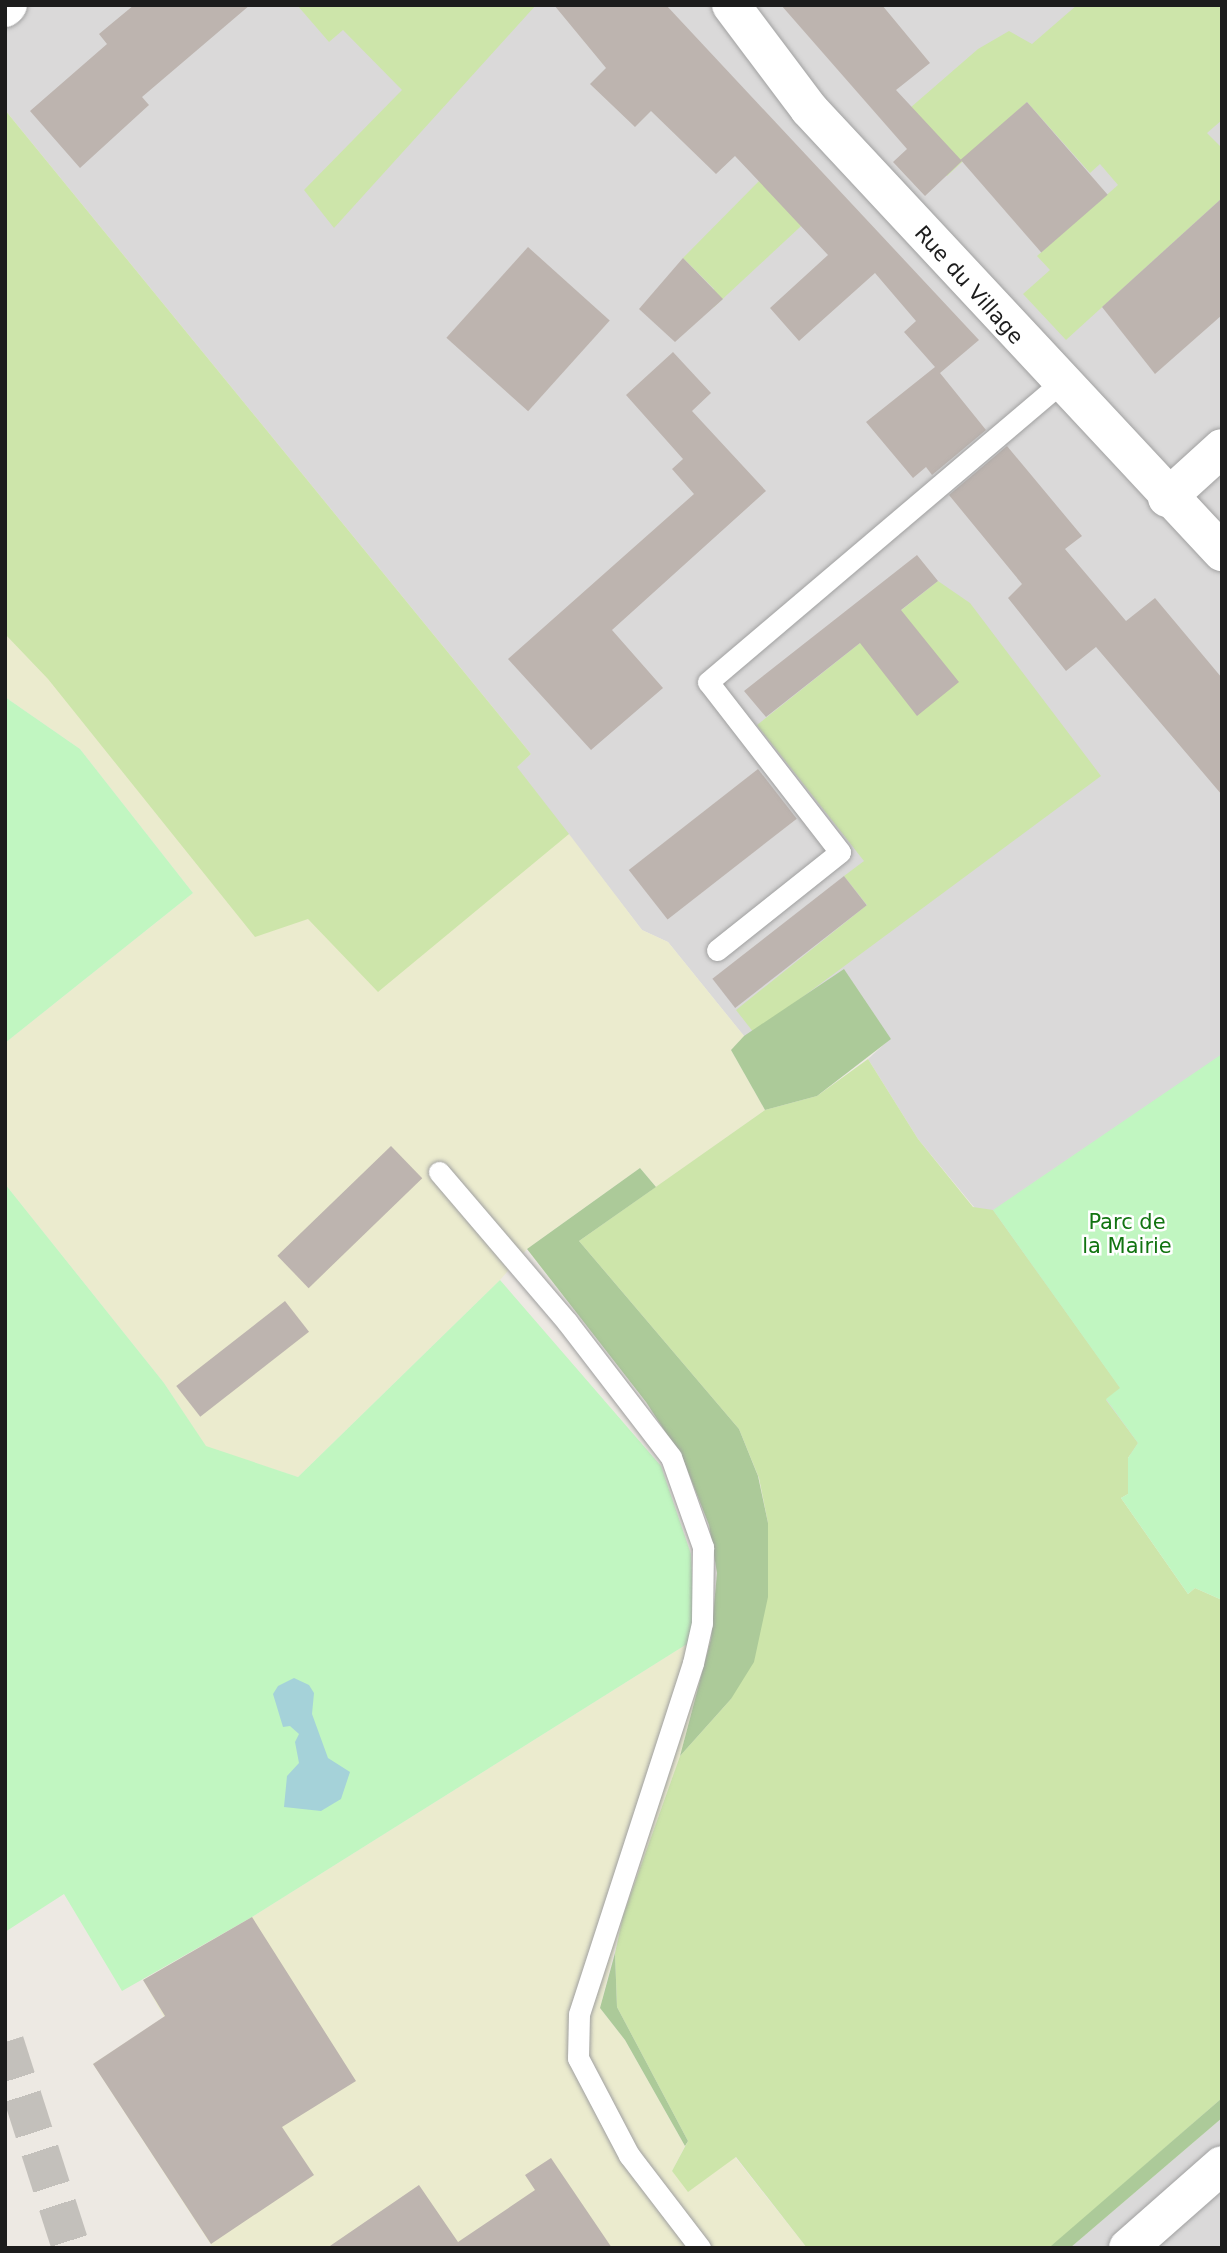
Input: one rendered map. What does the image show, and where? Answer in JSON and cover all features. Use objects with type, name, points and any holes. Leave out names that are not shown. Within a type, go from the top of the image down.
[{"type":"street","name":"Rue du Village","points":[[731,5],[808,109],[1060,384],[1167,498],[1222,552]]},
{"type":"street","points":[[1167,498],[1222,448]]},
{"type":"street","points":[[1128,2248],[1222,2165]]},
{"type":"lane","points":[[717,950],[840,852],[708,682],[1060,384]]},
{"type":"lane","points":[[439,1172],[567,1322],[671,1457],[702,1547],[702,1622],[693,1663],[579,2014],[578,2058],[629,2155],[700,2248]]},
{"type":"shaded area","points":[[5,5],[1222,5],[1222,1600],[974,1207],[918,1139],[868,1059],[891,1038],[744,1036],[668,942],[642,930],[516,767],[531,754],[5,110]]},
{"type":"shaded area","points":[[1222,2118],[1222,2248],[1070,2248]]},
{"type":"green space","points":[[297,5],[536,5],[334,228],[304,190],[402,90],[343,30],[329,42]]},
{"type":"green space","points":[[1077,5],[1222,5],[1222,120],[1207,133],[1222,148],[1222,198],[1066,340],[1023,294],[1050,270],[1037,256],[1074,223],[1081,196],[1093,207],[1118,185],[1100,164],[1090,173],[1027,102],[947,176],[895,121],[978,49],[1009,31],[1032,44]]},
{"type":"green space","points":[[5,110],[531,754],[517,767],[569,834],[378,992],[308,919],[255,937],[48,679],[5,634]]},
{"type":"green space","points":[[759,181],[813,215],[714,307],[714,289],[683,258]]},
{"type":"green space","points":[[938,581],[970,603],[1101,776],[754,1033],[736,1010],[867,905],[844,876],[864,861],[757,725]]},
{"type":"green space","points":[[5,634],[333,942],[569,834],[642,930],[668,942],[744,1036],[731,1050],[765,1110],[656,1187],[640,1168],[527,1249],[500,1280],[298,1477],[206,1447],[164,1383],[5,1184],[5,1043],[193,893],[80,749],[5,697]]},
{"type":"green space","points":[[5,697],[80,749],[193,893],[5,1043]]},
{"type":"green space","points":[[844,969],[891,1039],[817,1096],[765,1110],[731,1050],[744,1036]]},
{"type":"green space","name":"Parc de la Mairie","points":[[1222,1054],[1222,1600],[1195,1588],[1188,1594],[1121,1498],[1128,1494],[1128,1458],[1138,1443],[1106,1399],[1120,1388],[993,1210]]},
{"type":"green space","points":[[868,1059],[918,1139],[973,1207],[993,1210],[1121,1389],[1106,1400],[1138,1443],[1128,1458],[1128,1494],[1121,1498],[1188,1594],[1195,1588],[1222,1600],[1222,2098],[1050,2248],[807,2248],[736,2157],[688,2192],[672,2171],[688,2141],[617,2007],[615,1953],[623,1916],[680,1756],[731,1699],[768,1523],[759,1478],[739,1429],[579,1241],[765,1110],[817,1096]]},
{"type":"green space","points":[[640,1168],[656,1187],[579,1241],[739,1429],[758,1476],[768,1523],[768,1597],[754,1662],[731,1699],[680,1756],[711,1639],[717,1573],[709,1525],[683,1459],[646,1402],[527,1249]]},
{"type":"green space","points":[[5,1184],[164,1383],[206,1446],[298,1477],[500,1280],[661,1466],[691,1554],[694,1620],[687,1644],[252,1917],[122,1991],[64,1894],[5,1932]]},
{"type":"green space","points":[[711,1639],[680,1756],[623,1916],[600,2008],[625,2040],[685,2146],[672,2171],[689,2191],[735,2157],[807,2248],[213,2248],[93,2064],[164,2017],[143,1980],[252,1917],[687,1644]]},
{"type":"green space","points":[[615,1953],[617,2007],[688,2141],[685,2146],[625,2040],[600,2008]]},
{"type":"green space","points":[[1222,2098],[1222,2118],[1070,2248],[1051,2246]]},
{"type":"water","points":[[294,1678],[309,1685],[314,1693],[312,1714],[328,1758],[350,1772],[341,1799],[321,1811],[284,1807],[287,1776],[299,1763],[295,1742],[299,1734],[290,1726],[283,1727],[273,1694],[278,1686]]},
{"type":"building","points":[[134,5],[250,5],[142,97],[149,105],[80,168],[30,111],[107,44],[99,34]]},
{"type":"building","points":[[554,5],[666,5],[979,340],[940,373],[986,430],[932,475],[926,467],[913,478],[866,422],[935,367],[904,332],[916,321],[875,273],[799,341],[770,308],[828,255],[735,156],[716,174],[651,111],[635,127],[590,84],[606,68]]},
{"type":"building","points":[[781,5],[882,5],[930,63],[896,90],[962,161],[925,196],[893,162],[907,149]]},
{"type":"building","points":[[1027,102],[1108,195],[1041,253],[961,160]]},
{"type":"building","points":[[1222,198],[1222,315],[1155,374],[1102,307]]},
{"type":"building","points":[[528,247],[610,321],[528,411],[446,338]]},
{"type":"building","points":[[683,258],[723,299],[675,342],[639,309]]},
{"type":"building","points":[[673,352],[711,393],[692,411],[766,491],[612,630],[663,688],[591,750],[508,659],[694,494],[672,469],[683,459],[626,395]]},
{"type":"building","points":[[1007,446],[1082,536],[1065,549],[1126,621],[1155,598],[1222,678],[1222,795],[1096,647],[1066,671],[1008,598],[1022,584],[949,495]]},
{"type":"building","points":[[917,555],[938,581],[901,610],[959,682],[917,716],[860,643],[766,717],[744,691]]},
{"type":"building","points":[[758,769],[797,819],[668,920],[629,870]]},
{"type":"building","points":[[844,876],[867,905],[735,1008],[712,979]]},
{"type":"building","points":[[391,1146],[422,1178],[309,1288],[277,1256]]},
{"type":"building","points":[[285,1301],[309,1332],[200,1417],[176,1386]]},
{"type":"building","points":[[252,1917],[356,2081],[282,2127],[314,2175],[211,2244],[93,2064],[165,2016],[143,1980]]},
{"type":"building","points":[[551,2158],[612,2248],[327,2248],[419,2185],[458,2242],[535,2190],[525,2175]]},
{"type":"tunnel","points":[[5,2042],[71,2248]]}]
